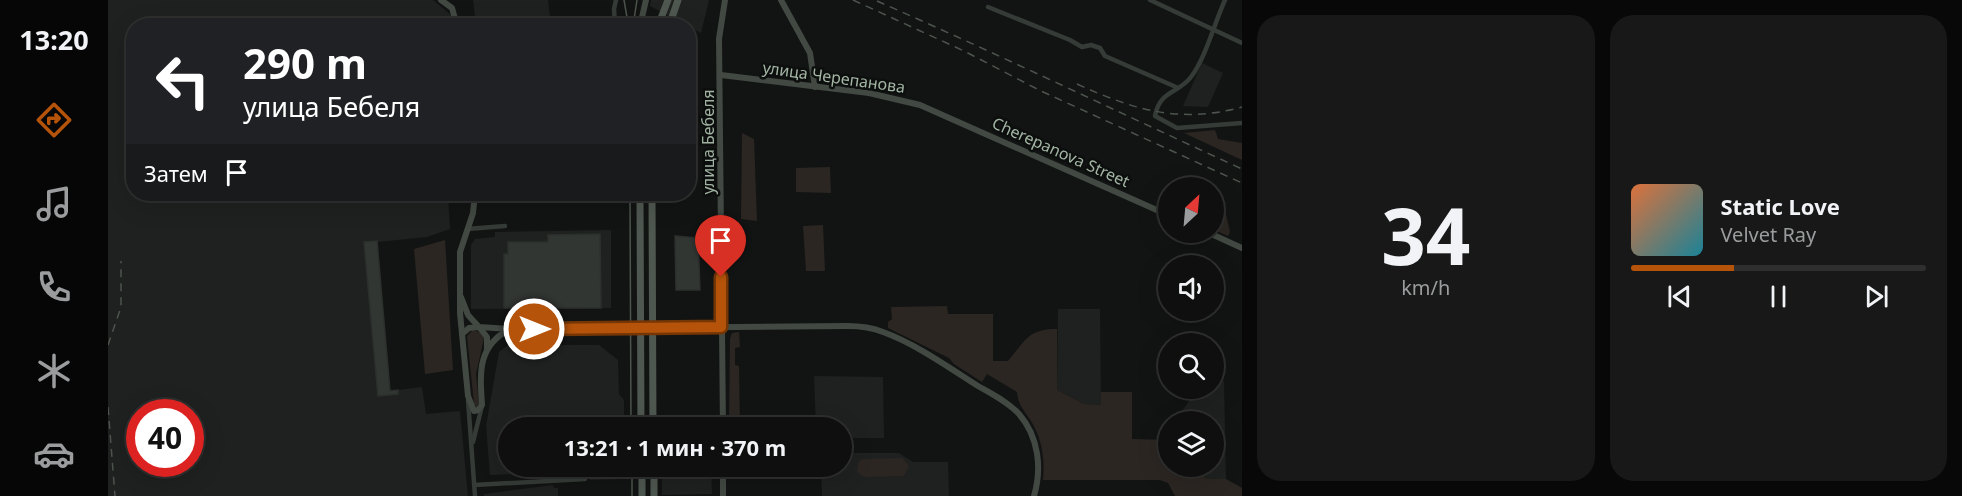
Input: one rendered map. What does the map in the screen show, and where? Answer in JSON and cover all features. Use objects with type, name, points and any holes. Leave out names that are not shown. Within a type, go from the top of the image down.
[{"type":"main road","points":[[661,18],[668,0]]},
{"type":"main road","points":[[672,18],[678,0]]},
{"type":"main road","points":[[640,201],[642,417]]},
{"type":"main road","points":[[651,201],[653,417]]},
{"type":"main road","points":[[642,477],[642,496]]},
{"type":"main road","points":[[654,477],[654,496]]},
{"type":"street","points":[[441,0],[452,8],[455,18]]},
{"type":"street","points":[[615,18],[616,0]]},
{"type":"street","points":[[642,18],[646,0]]},
{"type":"street","name":"улица Бебеля","points":[[723,417],[719,39],[725,0]]},
{"type":"street","points":[[780,0],[810,53],[815,87]]},
{"type":"street","points":[[1150,0],[1242,43]]},
{"type":"street","points":[[1225,0],[1197,69],[1185,85],[1176,87],[1157,104],[1155,117],[1177,128],[1242,123]]},
{"type":"street","points":[[988,7],[1082,47],[1090,45],[1100,48],[1105,56],[1176,87]]},
{"type":"street","name":"улица Черепанова","points":[[721,75],[879,95],[928,108],[1158,211]]},
{"type":"street","points":[[474,201],[473,213],[460,252],[462,334],[475,496]]},
{"type":"street","points":[[467,229],[505,226]]},
{"type":"street","points":[[1224,240],[1242,248]]},
{"type":"street","points":[[461,297],[468,315],[487,337],[487,349],[482,364],[482,405],[472,447]]},
{"type":"street","points":[[462,334],[469,328],[479,327],[511,329],[868,327],[885,332],[920,351],[1001,399],[1020,415],[1028,427],[1038,453],[1038,483],[1034,496]]},
{"type":"street","points":[[487,349],[499,335],[511,329]]},
{"type":"street","points":[[468,396],[474,411],[482,405]]},
{"type":"street","points":[[723,477],[723,496]]},
{"type":"street","points":[[474,485],[585,479]]},
{"type":"shaded area","points":[[108,0],[433,0],[451,15],[451,18],[126,18],[126,201],[448,201],[450,229],[427,237],[377,242],[390,391],[422,387],[426,414],[460,411],[468,496],[108,496]]},
{"type":"shaded area","points":[[473,0],[548,0],[550,18],[475,18]]},
{"type":"shaded area","points":[[651,0],[709,0],[701,33],[696,30],[696,18],[673,18],[650,6]]},
{"type":"shaded area","points":[[1202,63],[1223,73],[1208,107],[1183,106]]},
{"type":"shaded area","points":[[1215,130],[1218,139],[1242,143],[1242,160],[1184,133]]},
{"type":"shaded area","points":[[742,133],[754,139],[757,221],[741,219]]},
{"type":"shaded area","points":[[830,167],[831,193],[796,192],[796,168]]},
{"type":"shaded area","points":[[1224,205],[1230,232],[1228,236],[1224,234]]},
{"type":"shaded area","points":[[823,225],[825,271],[806,271],[803,226]]},
{"type":"shaded area","points":[[611,230],[611,308],[471,309],[471,245],[475,239],[495,237],[495,232]]},
{"type":"shaded area","points":[[445,240],[453,370],[425,374],[414,249]]},
{"type":"shaded area","points":[[947,306],[948,314],[993,314],[993,361],[1008,361],[1028,337],[1040,331],[1057,329],[1057,390],[1084,404],[1101,405],[1101,392],[1132,392],[1132,439],[1158,440],[1158,477],[1226,479],[1242,488],[1242,496],[1175,496],[1168,483],[1160,480],[1043,480],[1044,464],[1040,442],[1035,428],[1020,404],[1017,392],[987,374],[982,382],[954,364],[949,358],[888,328],[888,322],[892,319],[891,307]]},
{"type":"shaded area","points":[[1058,309],[1100,309],[1101,405],[1084,404],[1057,390]]},
{"type":"shaded area","points":[[473,330],[482,333],[484,338],[476,374],[479,404],[476,407],[467,336]]},
{"type":"shaded area","points":[[739,332],[740,347],[735,348],[735,365],[739,366],[740,417],[729,417],[732,333]]},
{"type":"shaded area","points":[[508,345],[599,345],[618,360],[619,394],[624,400],[624,417],[498,417],[498,475],[490,475],[486,426],[499,352]]},
{"type":"shaded area","points":[[814,376],[883,377],[884,438],[852,438],[852,417],[816,417]]},
{"type":"shaded area","points":[[1224,381],[1226,479],[1204,477],[1224,477],[1224,411],[1182,411],[1191,399],[1224,399]]},
{"type":"shaded area","points":[[711,415],[711,417],[661,417]]},
{"type":"shaded area","points":[[852,453],[899,453],[913,462],[948,462],[949,496],[822,496],[821,477],[852,477]]},
{"type":"shaded area","points":[[902,458],[909,466],[904,476],[863,477],[857,471],[858,463],[862,459]]},
{"type":"shaded area","points":[[590,477],[625,477],[623,479],[590,480]]},
{"type":"shaded area","points":[[662,477],[711,477],[712,494],[662,495]]},
{"type":"shaded area","points":[[553,485],[554,488],[558,488],[558,496],[484,496],[484,494]]},
{"type":"building","points":[[600,234],[601,308],[504,308],[504,254],[508,254],[508,242],[548,242],[548,235]]},
{"type":"building","points":[[675,236],[698,238],[700,290],[676,290]]},
{"type":"building","points":[[377,241],[390,391],[398,390],[398,394],[378,396],[364,242]]},
{"type":"tram line","points":[[624,0],[627,18]]},
{"type":"tram line","points":[[634,18],[637,0]]},
{"type":"tram line","points":[[630,201],[631,417]]},
{"type":"tram line","points":[[632,477],[632,496]]},
{"type":"railway","points":[[853,0],[964,51],[1041,91],[1242,183]]},
{"type":"railway","points":[[877,1],[1242,169]]},
{"type":"railway","points":[[1077,84],[1118,101],[1158,112],[1198,114],[1242,107]]},
{"type":"railway","points":[[108,345],[121,307],[121,261]]},
{"type":"railway","points":[[108,407],[115,496]]},
{"type":"route","points":[[534,329],[721,327],[721,277]]}]
